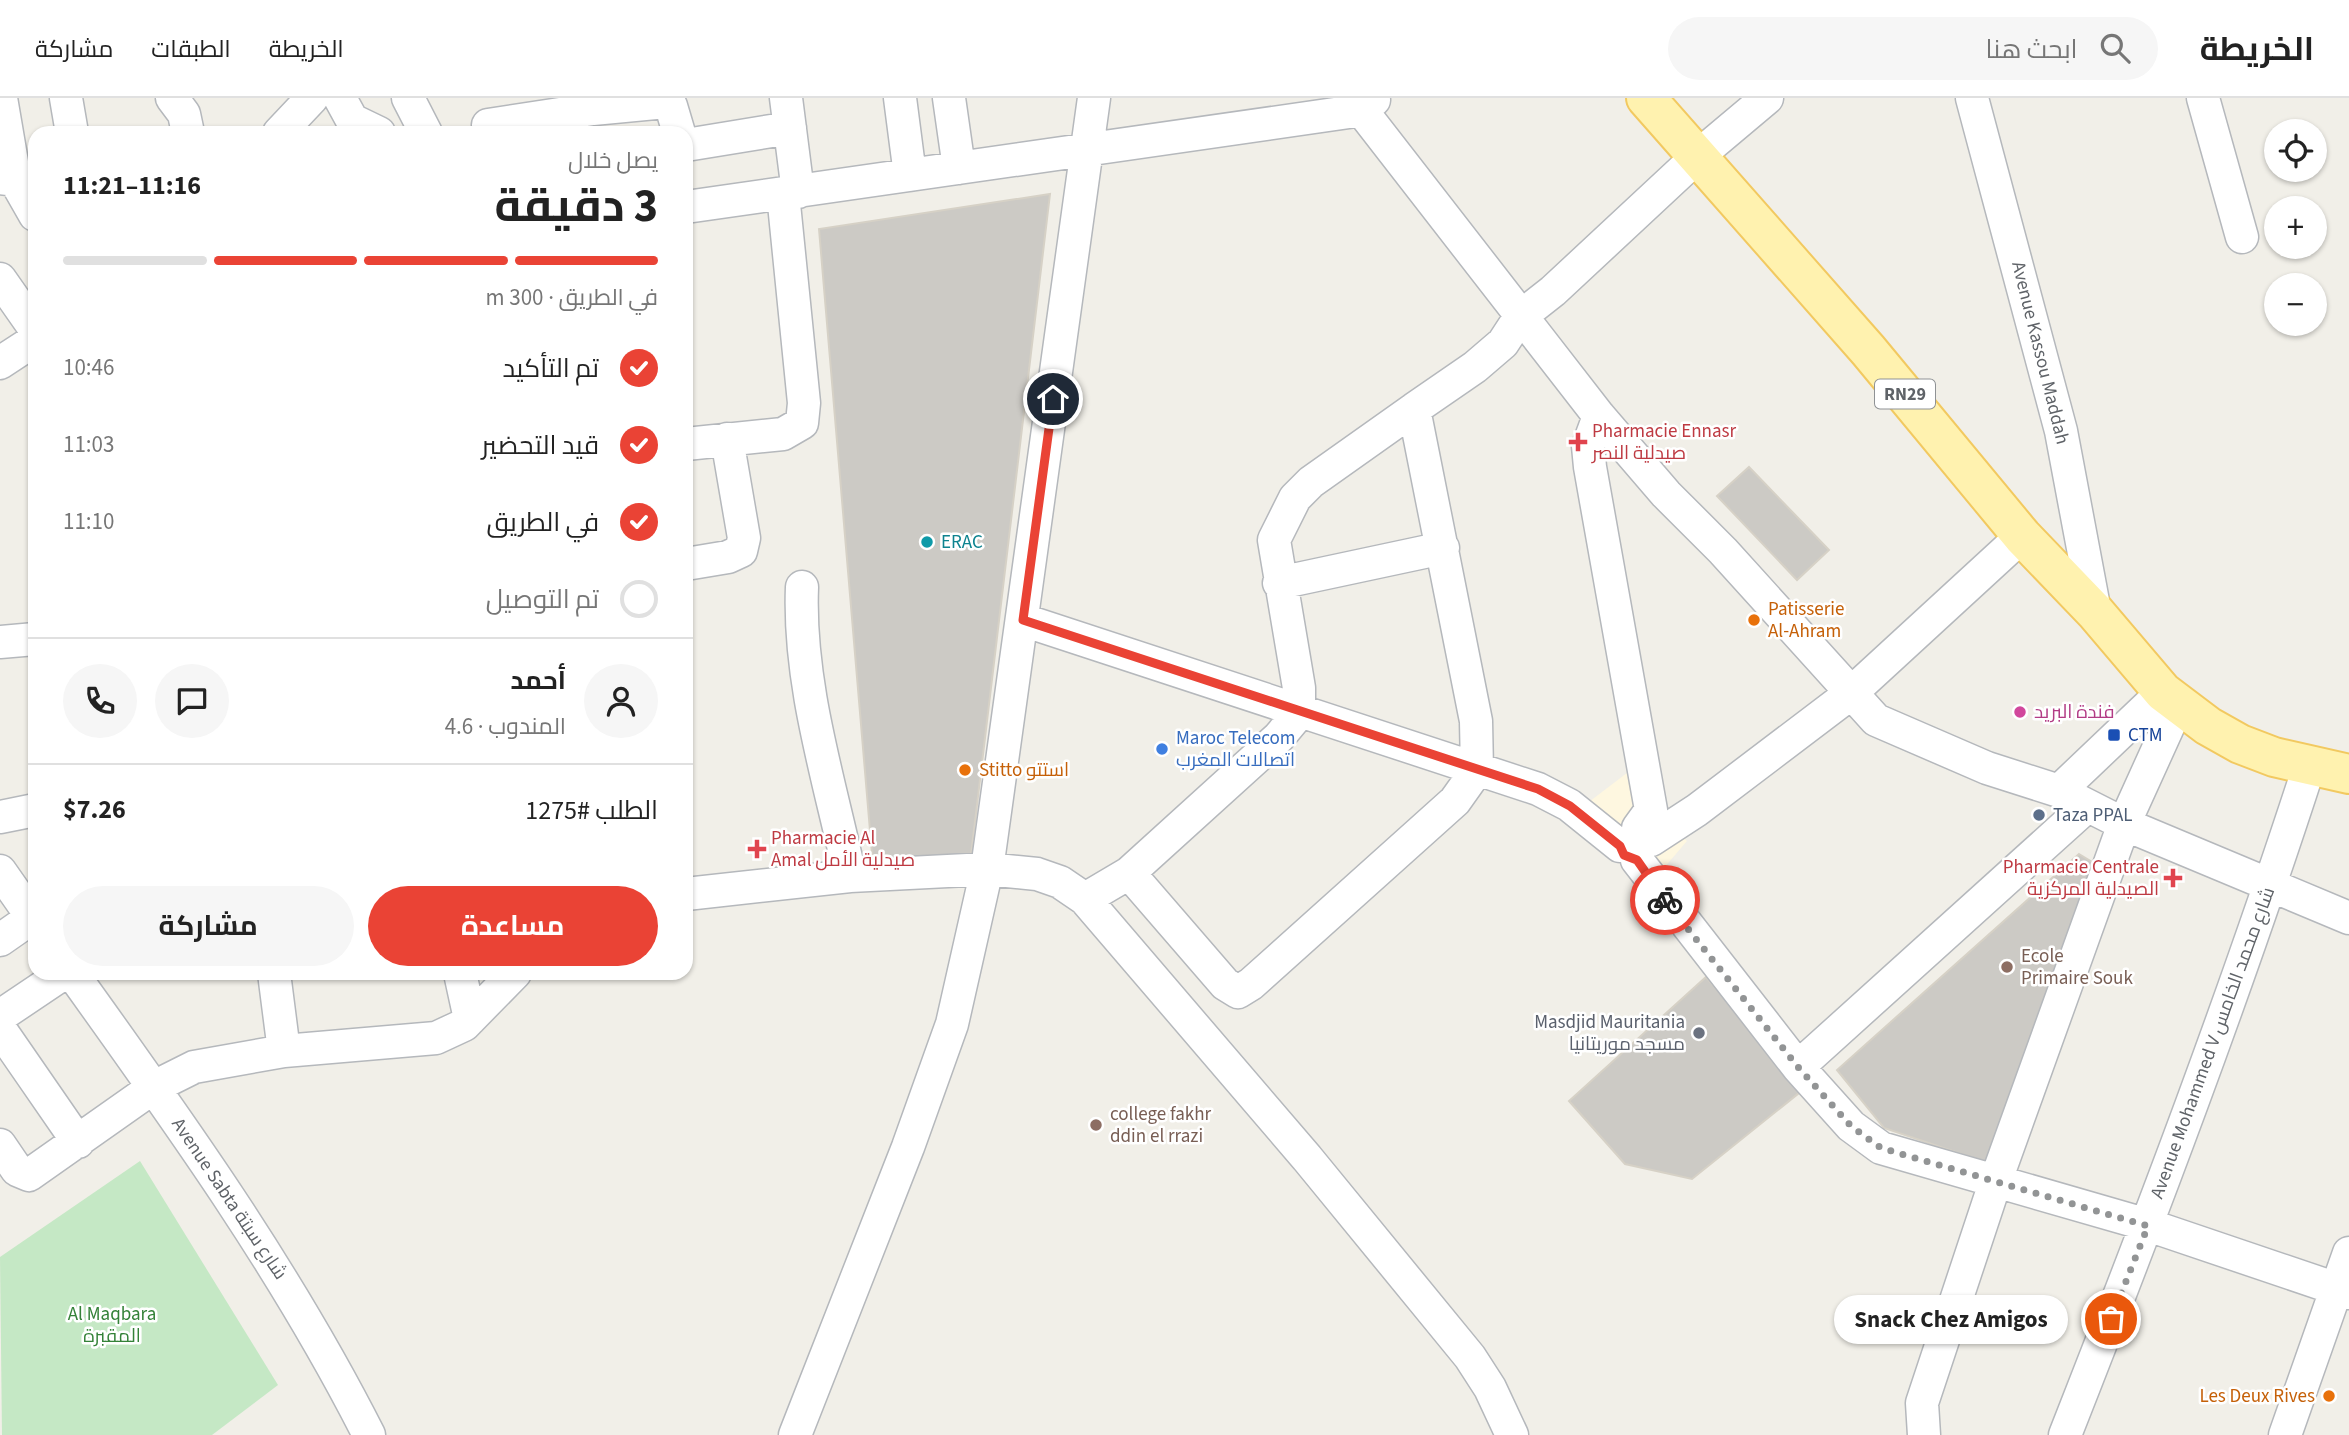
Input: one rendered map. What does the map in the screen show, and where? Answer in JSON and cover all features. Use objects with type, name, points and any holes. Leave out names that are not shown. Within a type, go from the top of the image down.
[{"type":"main road","name":"RN29","points":[[1646,98],[1902,390],[2022,536],[2095,612],[2170,699],[2240,744],[2309,767],[2349,774]]},
{"type":"street","points":[[1,98],[17,178],[28,201]]},
{"type":"street","points":[[66,98],[71,126]]},
{"type":"street","points":[[286,126],[312,98]]},
{"type":"street","points":[[340,98],[352,120],[364,126]]},
{"type":"street","points":[[408,98],[422,126]]},
{"type":"street","points":[[900,98],[910,175]]},
{"type":"street","points":[[949,98],[959,168]]},
{"type":"street","points":[[795,1435],[908,1147],[952,1024],[987,869],[1094,98]]},
{"type":"street","points":[[1085,899],[1129,873],[1279,737],[1299,713],[1299,688],[1279,583],[1274,540],[1295,498],[1347,455],[1475,367],[1503,343],[1520,317],[1698,156],[1767,98]]},
{"type":"street","name":"Avenue Kassou Maddah","points":[[1972,98],[2061,431],[2095,612]]},
{"type":"street","points":[[2203,98],[2242,237]]},
{"type":"street","points":[[488,125],[666,102],[671,106],[677,126]]},
{"type":"street","points":[[693,206],[1087,150],[1364,102],[1520,317],[1578,386],[1599,416],[1666,494],[1723,551],[1875,720],[1987,768],[2059,791],[2124,824],[2349,918]]},
{"type":"street","points":[[693,143],[788,113],[804,403],[802,423],[783,434],[693,443]]},
{"type":"street","points":[[0,279],[28,319]]},
{"type":"street","points":[[0,363],[28,345]]},
{"type":"street","points":[[1129,873],[1225,984],[1238,992],[1251,985],[1395,858],[1455,801],[1477,770],[1476,721],[1414,409]]},
{"type":"street","points":[[1599,416],[1588,446],[1590,467],[1651,810],[1636,844]]},
{"type":"street","points":[[693,563],[728,557],[741,551],[744,538],[727,439]]},
{"type":"street","points":[[1636,844],[1697,810],[1850,694],[2022,536]]},
{"type":"street","points":[[1279,583],[1443,548]]},
{"type":"street","points":[[802,587],[800,621],[808,683],[850,876]]},
{"type":"street","points":[[1023,620],[1299,713],[1538,789],[1636,844],[1798,1067],[1851,1126],[1881,1148],[2148,1226],[2342,1291]]},
{"type":"street","points":[[0,642],[28,640]]},
{"type":"street","points":[[2059,791],[2170,699]]},
{"type":"street","points":[[1924,1435],[1922,1403],[1996,1183],[2170,699]]},
{"type":"street","name":"Avenue Mohammed V شارع محمد الخامس","points":[[2065,1435],[2148,1226],[2271,884],[2309,767]]},
{"type":"street","points":[[1798,1067],[2086,807]]},
{"type":"street","points":[[0,817],[28,811]]},
{"type":"street","points":[[693,893],[850,876],[987,869],[1037,874],[1060,882],[1085,899],[1307,1157],[1470,1357],[1490,1388],[1512,1435]]},
{"type":"street","points":[[0,871],[28,911]]},
{"type":"street","points":[[0,940],[28,923]]},
{"type":"street","points":[[0,1016],[54,980]]},
{"type":"street","name":"Avenue Sabta شارع سبتة","points":[[77,980],[154,1087],[296,1301],[369,1435]]},
{"type":"street","points":[[275,980],[284,1051]]},
{"type":"street","points":[[462,980],[470,1019]]},
{"type":"street","points":[[0,1145],[17,1170],[25,1175],[35,1172],[154,1087],[194,1067],[284,1051],[436,1038],[455,1031],[470,1019],[501,980]]},
{"type":"street","points":[[0,1029],[78,1142]]},
{"type":"street","points":[[2285,1435],[2342,1291],[2349,1253]]},
{"type":"shaded area","points":[[1640,763],[1646,801],[1687,841],[1652,882],[1577,811]]},
{"type":"green space","name":"Al Maqbara المقبرة","points":[[140,1161],[278,1385],[212,1435],[2,1435],[0,1257]]},
{"type":"building","name":"ERAC","points":[[1050,194],[971,855],[873,866],[819,229]]},
{"type":"building","points":[[1749,467],[1829,550],[1797,580],[1717,496]]},
{"type":"building","name":"Ecole Primaire Souk","points":[[2079,854],[2097,865],[1994,1165],[1884,1128],[1837,1070]]},
{"type":"building","name":"Masdjid Mauritania مسجد موريتانيا","points":[[1706,977],[1804,1089],[1692,1179],[1625,1164],[1569,1101]]},
{"type":"way so far","points":[[1665,900],[1798,1067],[1851,1126],[1881,1148],[2148,1226],[2111,1319]]},
{"type":"place","name":"Pharmacie Ennasr صيدلية النصر","points":[[1578,442]]},
{"type":"place","name":"ERAC","points":[[927,542]]},
{"type":"place","name":"Patisserie Al-Ahram","points":[[1754,620]]},
{"type":"place","name":"فندة البريد","points":[[2020,712]]},
{"type":"place","name":"CTM","points":[[2114,735]]},
{"type":"place","name":"Maroc Telecom اتصالات المغرب","points":[[1162,749]]},
{"type":"place","name":"Stitto استتو","points":[[965,770]]},
{"type":"place","name":"Taza PPAL","points":[[2039,815]]},
{"type":"place","name":"Pharmacie Al Amal صيدلية الأمل","points":[[757,849]]},
{"type":"place","name":"Pharmacie Centrale الصيدلية المركزية","points":[[2173,878]]},
{"type":"place","name":"Ecole Primaire Souk","points":[[2007,967]]},
{"type":"place","name":"Masdjid Mauritania مسجد موريتانيا","points":[[1699,1033]]},
{"type":"place","name":"college fakhr ddin el rrazi","points":[[1096,1125]]},
{"type":"place","name":"Snack Chez Amigos","points":[[2111,1319]]},
{"type":"place","name":"Les Deux Rives","points":[[2329,1396]]},
{"type":"route","points":[[1053,399],[1023,620],[1299,713],[1538,789],[1570,806],[1620,846],[1624,855],[1637,860],[1665,900]]}]
